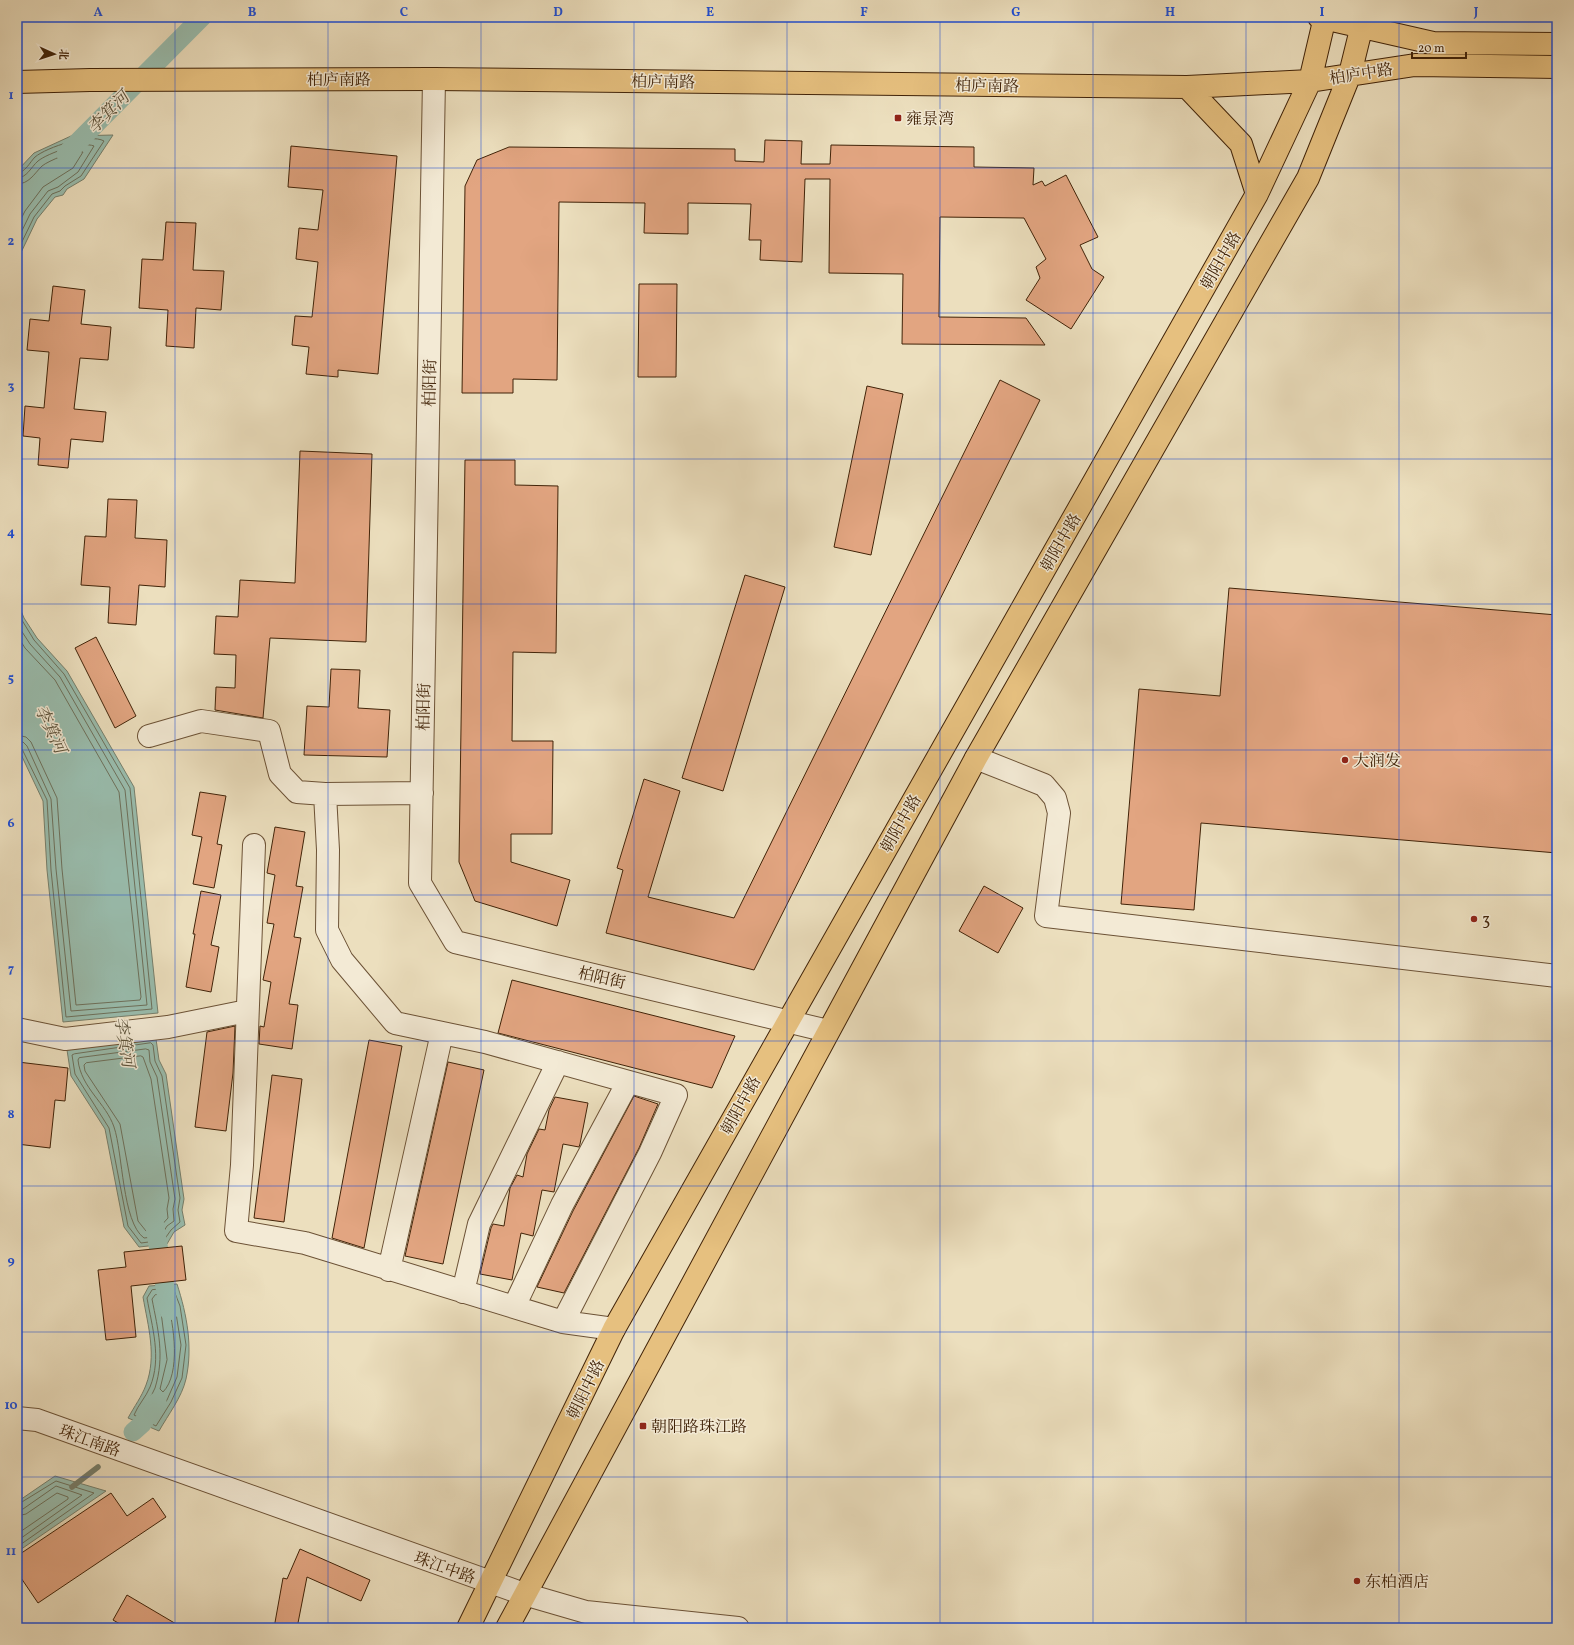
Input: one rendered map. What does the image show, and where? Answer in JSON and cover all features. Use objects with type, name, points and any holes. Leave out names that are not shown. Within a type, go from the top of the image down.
[{"type":"main road","points":[[1323,17],[1363,22],[1433,43],[1557,44]]},
{"type":"main road","name":"朝阳中路","points":[[468,1628],[614,1329],[1257,194],[1310,81],[1323,17]]},
{"type":"main road","points":[[507,1628],[976,758],[1308,178],[1350,74],[1363,22]]},
{"type":"main road","name":"柏庐中路","points":[[1310,81],[1416,65],[1557,67]]},
{"type":"main road","name":"柏庐南路","points":[[17,82],[90,80],[434,79],[1187,87],[1310,81]]},
{"type":"main road","points":[[1187,87],[1241,144],[1257,194]]},
{"type":"street","name":"柏阳街","points":[[434,79],[420,883],[455,942],[828,1031]]},
{"type":"street","points":[[149,736],[201,721],[269,731],[280,774],[297,792],[325,794],[422,794]]},
{"type":"street","points":[[976,758],[1044,785],[1055,798],[1059,813],[1046,916],[1557,976]]},
{"type":"street","points":[[325,794],[328,850],[327,930],[342,960],[395,1022],[485,1042],[676,1095],[650,1153],[563,1322]]},
{"type":"street","points":[[254,845],[242,1164],[236,1231],[305,1243],[389,1270],[563,1322],[614,1329]]},
{"type":"street","points":[[17,1029],[65,1039],[162,1028],[247,1011]]},
{"type":"street","points":[[389,1270],[442,1033]]},
{"type":"street","points":[[463,1292],[478,1224],[558,1062]]},
{"type":"street","points":[[514,1307],[562,1205],[628,1082]]},
{"type":"street","name":"珠江南路","points":[[17,1418],[37,1420],[162,1466]]},
{"type":"street","name":"珠江中路","points":[[162,1466],[491,1583],[586,1612],[738,1628]]},
{"type":"water","points":[[113,135],[84,179],[67,189],[63,195],[55,197],[37,219],[17,261],[17,171],[34,153],[71,136]]},
{"type":"water","points":[[17,601],[24,618],[37,638],[67,671],[134,787],[158,1013],[63,1022],[47,870],[43,801],[17,746]]},
{"type":"water","points":[[156,1039],[159,1060],[166,1074],[184,1199],[182,1210],[185,1225],[174,1232],[167,1244],[139,1247],[124,1227],[105,1129],[71,1076],[67,1050]]},
{"type":"water","points":[[177,1284],[184,1307],[188,1331],[188,1367],[184,1386],[159,1431],[128,1418],[146,1385],[151,1363],[149,1330],[143,1297],[149,1286]]},
{"type":"water","points":[[55,1476],[106,1491],[17,1552],[17,1502]]},
{"type":"building","points":[[765,140],[802,141],[801,164],[830,164],[831,145],[974,147],[974,167],[1034,168],[1033,185],[1042,181],[1045,186],[1066,175],[1098,237],[1080,245],[1092,269],[1104,277],[1071,329],[1026,300],[1040,278],[1036,267],[1046,259],[1024,218],[940,217],[939,317],[1026,318],[1045,345],[902,344],[903,274],[829,273],[830,179],[805,179],[802,262],[760,260],[761,240],[749,240],[751,204],[688,203],[688,234],[644,233],[645,203],[559,202],[557,380],[513,379],[513,393],[462,393],[465,186],[477,160],[509,147],[735,149],[735,161],[764,162]]},
{"type":"building","points":[[291,146],[397,156],[378,374],[338,370],[338,377],[306,374],[309,347],[292,345],[295,316],[312,317],[318,262],[296,259],[299,228],[318,230],[323,190],[288,187]]},
{"type":"building","points":[[166,222],[196,223],[193,270],[224,271],[221,310],[196,308],[194,348],[166,346],[168,310],[139,308],[142,259],[163,260]]},
{"type":"building","points":[[639,284],[677,284],[676,377],[638,377]]},
{"type":"building","points":[[53,286],[85,290],[81,324],[111,327],[108,360],[80,358],[74,409],[106,412],[103,442],[71,439],[68,468],[38,465],[40,438],[23,436],[25,406],[44,408],[49,352],[27,350],[30,319],[49,321]]},
{"type":"building","points":[[1000,380],[1040,400],[754,970],[606,933],[623,870],[617,868],[644,779],[680,791],[648,897],[734,918]]},
{"type":"building","points":[[867,386],[903,394],[871,555],[834,547]]},
{"type":"building","points":[[300,451],[372,454],[366,642],[270,638],[263,718],[215,710],[216,687],[235,688],[236,655],[214,654],[216,616],[238,617],[240,580],[295,583]]},
{"type":"building","points":[[465,460],[515,460],[515,485],[558,486],[556,653],[513,652],[512,741],[553,741],[552,834],[511,834],[511,862],[570,880],[557,926],[475,901],[459,862]]},
{"type":"building","points":[[108,499],[137,500],[135,538],[167,540],[165,587],[139,585],[136,625],[108,623],[110,587],[81,585],[85,536],[106,537]]},
{"type":"building","points":[[745,575],[785,587],[723,791],[682,778]]},
{"type":"building","name":"大润发","points":[[1229,588],[1557,615],[1557,853],[1201,823],[1194,910],[1121,904],[1139,689],[1220,696]]},
{"type":"building","points":[[96,637],[136,716],[115,728],[75,648]]},
{"type":"building","points":[[331,669],[360,670],[358,708],[390,710],[387,757],[304,755],[307,706],[329,707]]},
{"type":"building","points":[[200,792],[226,796],[217,844],[222,845],[214,888],[193,884],[202,837],[192,835]]},
{"type":"building","points":[[275,827],[305,832],[296,886],[303,887],[294,937],[301,938],[289,1004],[298,1005],[292,1049],[259,1044],[260,1026],[264,1027],[271,982],[263,980],[274,924],[267,923],[275,875],[267,873]]},
{"type":"building","points":[[984,886],[1023,908],[998,953],[959,931]]},
{"type":"building","points":[[201,891],[221,895],[211,945],[219,947],[211,992],[186,987],[195,934],[193,934]]},
{"type":"building","points":[[512,980],[735,1036],[712,1088],[498,1033]]},
{"type":"building","points":[[235,1026],[233,1073],[226,1131],[195,1127],[207,1032]]},
{"type":"building","points":[[369,1040],[402,1046],[364,1248],[332,1238]]},
{"type":"building","points":[[18,1062],[68,1068],[65,1101],[55,1100],[50,1148],[17,1144]]},
{"type":"building","points":[[448,1062],[484,1070],[443,1264],[405,1256]]},
{"type":"building","points":[[272,1075],[302,1079],[284,1222],[254,1218]]},
{"type":"building","points":[[634,1096],[658,1104],[639,1148],[564,1293],[537,1287],[573,1211]]},
{"type":"building","points":[[555,1097],[588,1103],[579,1147],[563,1144],[554,1192],[542,1190],[533,1236],[521,1233],[512,1280],[480,1274],[491,1228],[493,1224],[504,1226],[510,1188],[517,1175],[523,1177],[527,1154],[539,1129],[545,1130],[549,1110]]},
{"type":"building","points":[[182,1246],[186,1280],[131,1286],[136,1337],[106,1340],[98,1270],[126,1267],[124,1252]]},
{"type":"building","points":[[111,1493],[127,1516],[153,1498],[166,1517],[38,1603],[17,1572],[17,1556]]},
{"type":"building","points":[[300,1549],[370,1580],[361,1601],[307,1577],[297,1628],[274,1628],[283,1578],[287,1579]]},
{"type":"building","points":[[127,1595],[183,1628],[127,1628],[113,1620]]},
{"type":"waterway","name":"李箕河","points":[[66,154],[202,17]]},
{"type":"waterway","name":"李箕河","points":[[154,1221],[169,1311]]},
{"type":"waterway","name":"李箕河","points":[[133,1432],[142,1424],[157,1402]]},
{"type":"waterway","points":[[72,1487],[98,1467]]},
{"type":"place","name":"雍景湾","points":[[898,118]]},
{"type":"place","name":"大润发","points":[[1345,760]]},
{"type":"place","name":"3","points":[[1474,919]]},
{"type":"place","name":"朝阳路珠江路","points":[[643,1426]]},
{"type":"place","name":"东柏酒店","points":[[1357,1581]]}]
